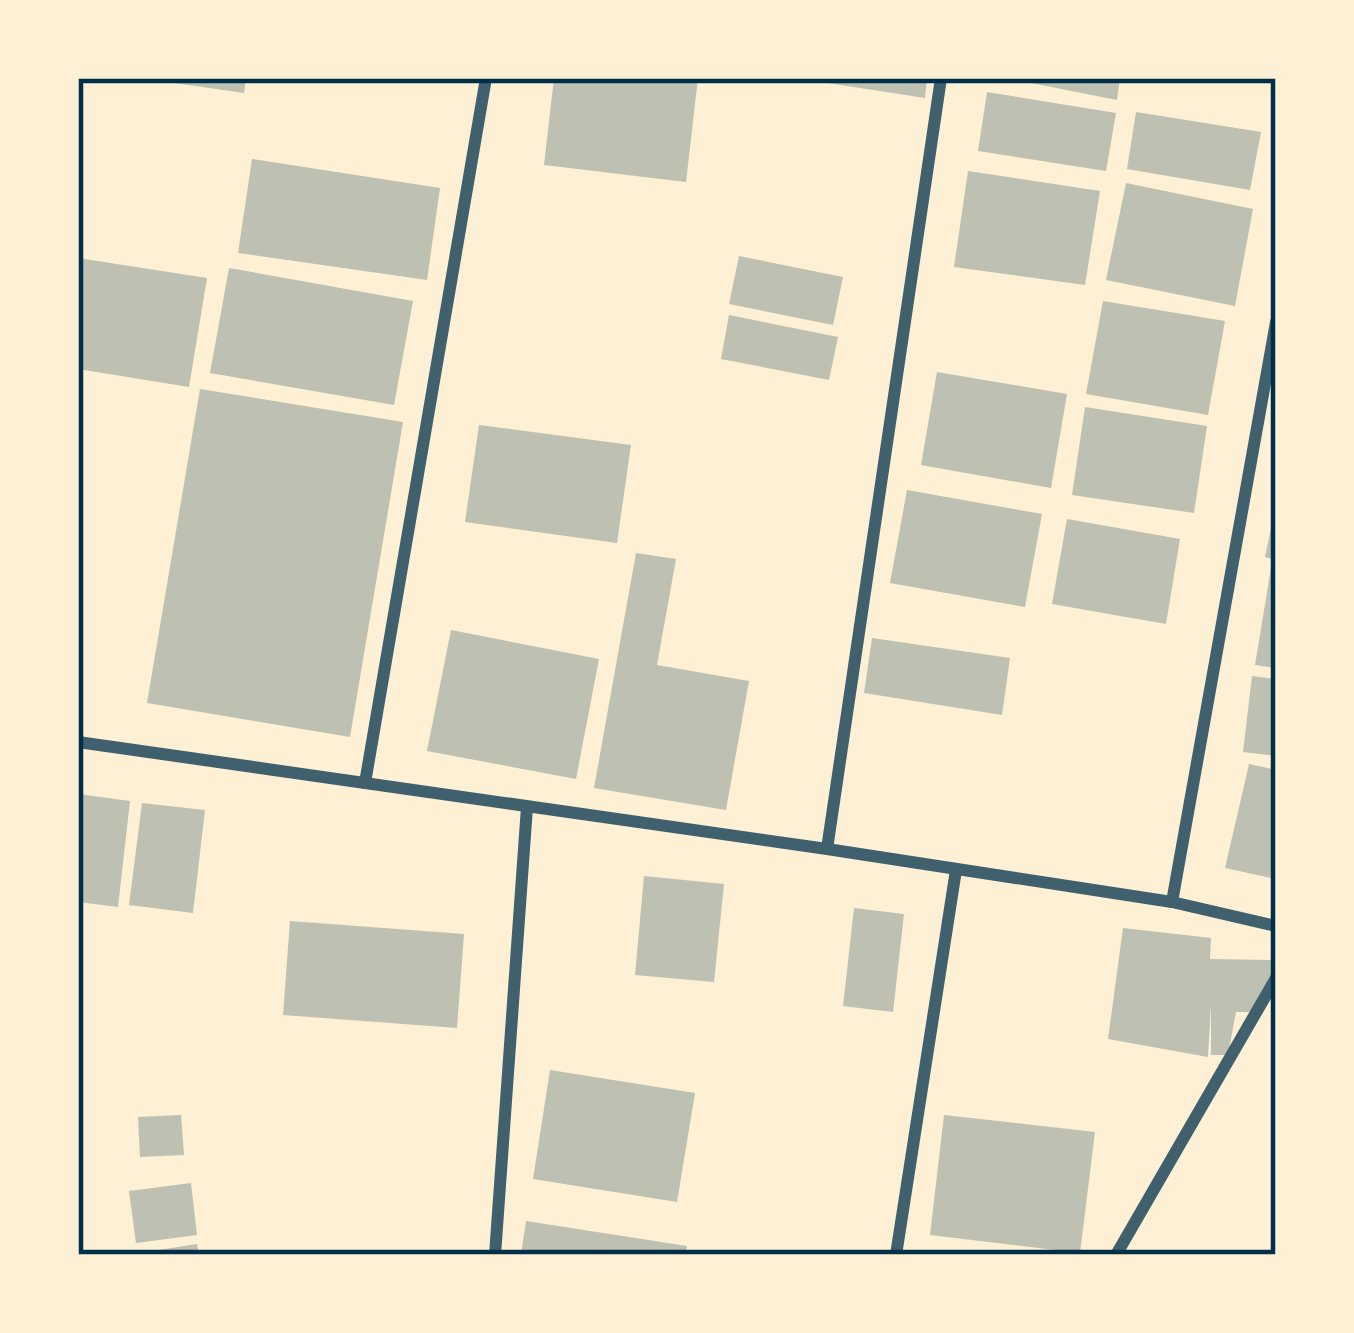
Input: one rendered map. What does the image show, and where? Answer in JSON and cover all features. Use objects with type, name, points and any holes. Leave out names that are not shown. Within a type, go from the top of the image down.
[{"type":"street","points":[[365,783],[486,78]]},
{"type":"street","points":[[826,848],[941,78]]},
{"type":"street","points":[[1172,902],[1276,322]]},
{"type":"street","points":[[78,742],[826,848],[1172,902],[1276,926]]},
{"type":"street","points":[[495,1255],[527,807]]},
{"type":"street","points":[[896,1255],[956,870]]},
{"type":"street","points":[[1115,1255],[1276,978]]},
{"type":"building","points":[[140,78],[246,78],[244,93]]},
{"type":"building","points":[[554,78],[698,78],[686,182],[544,165]]},
{"type":"building","points":[[795,78],[927,78],[925,98]]},
{"type":"building","points":[[1006,78],[1120,78],[1117,100]]},
{"type":"building","points":[[987,92],[1116,113],[1106,171],[978,151]]},
{"type":"building","points":[[1136,112],[1261,132],[1250,190],[1127,169]]},
{"type":"building","points":[[252,159],[440,188],[427,280],[238,253]]},
{"type":"building","points":[[968,171],[1100,191],[1085,285],[954,267]]},
{"type":"building","points":[[1126,183],[1253,209],[1235,306],[1106,280]]},
{"type":"building","points":[[739,256],[843,277],[833,325],[729,304]]},
{"type":"building","points":[[78,258],[207,278],[189,387],[78,369]]},
{"type":"building","points":[[229,268],[413,301],[394,405],[210,373]]},
{"type":"building","points":[[1103,301],[1225,321],[1208,415],[1086,394]]},
{"type":"building","points":[[729,315],[838,337],[829,380],[721,359]]},
{"type":"building","points":[[937,372],[1067,394],[1051,488],[921,465]]},
{"type":"building","points":[[200,389],[403,422],[350,737],[147,703]]},
{"type":"building","points":[[1085,407],[1207,426],[1194,513],[1072,495]]},
{"type":"building","points":[[479,425],[631,445],[617,543],[465,522]]},
{"type":"building","points":[[907,490],[1042,514],[1025,607],[890,583]]},
{"type":"building","points":[[1276,515],[1276,560],[1265,557]]},
{"type":"building","points":[[1067,519],[1180,539],[1166,624],[1052,604]]},
{"type":"building","points":[[636,553],[676,559],[657,665],[749,681],[726,810],[594,788]]},
{"type":"building","points":[[1271,568],[1276,569],[1276,668],[1255,665]]},
{"type":"building","points":[[451,630],[599,659],[576,779],[427,751]]},
{"type":"building","points":[[872,638],[1010,658],[1002,715],[864,693]]},
{"type":"building","points":[[1252,676],[1276,679],[1276,756],[1243,752]]},
{"type":"building","points":[[1249,764],[1276,770],[1276,879],[1225,868]]},
{"type":"building","points":[[78,794],[130,801],[118,907],[78,902]]},
{"type":"building","points":[[142,803],[205,810],[193,913],[129,905]]},
{"type":"building","points":[[644,876],[724,884],[714,982],[635,975]]},
{"type":"building","points":[[854,908],[904,914],[893,1012],[843,1006]]},
{"type":"building","points":[[290,921],[464,934],[457,1028],[283,1015]]},
{"type":"building","points":[[1123,928],[1211,938],[1210,959],[1276,960],[1276,971],[1250,1012],[1236,1012],[1228,1055],[1211,1055],[1211,1004],[1208,1057],[1108,1039]]},
{"type":"building","points":[[550,1070],[695,1093],[677,1202],[533,1179]]},
{"type":"building","points":[[181,1115],[184,1155],[140,1157],[138,1117]]},
{"type":"building","points":[[944,1115],[1095,1132],[1080,1253],[930,1235]]},
{"type":"building","points":[[191,1183],[197,1235],[136,1243],[129,1191]]},
{"type":"building","points":[[526,1221],[687,1246],[685,1255],[521,1255]]},
{"type":"building","points":[[197,1244],[199,1255],[146,1255],[146,1252]]}]
